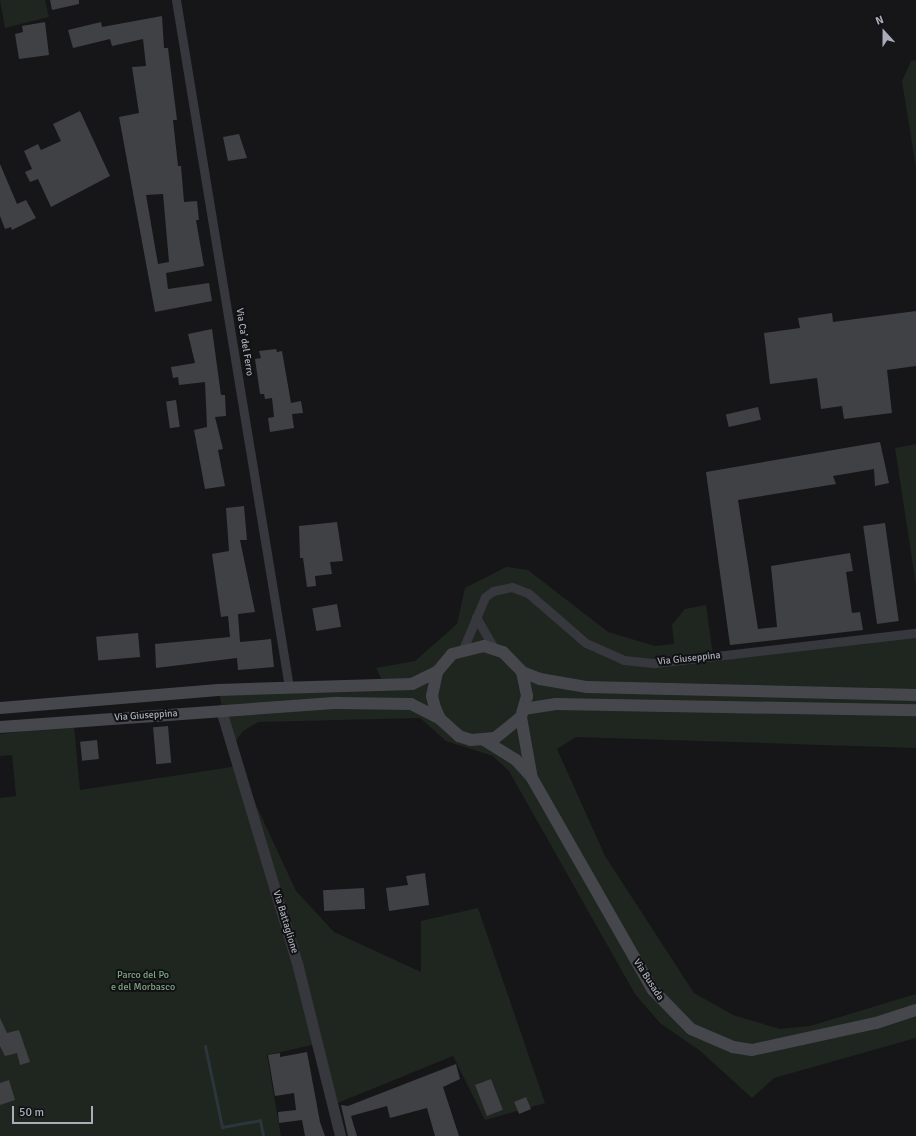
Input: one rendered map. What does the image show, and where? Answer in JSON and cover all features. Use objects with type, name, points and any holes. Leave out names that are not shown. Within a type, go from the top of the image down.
[{"type":"main road","points":[[523,713],[526,684],[522,672],[510,657],[494,648],[463,649],[448,658],[437,672],[432,696],[440,719],[459,736],[484,740],[505,733],[523,713],[556,704],[916,710]]},
{"type":"main road","name":"Via Giuseppina","points":[[0,708],[218,690],[289,687],[403,686],[437,672]]},
{"type":"main road","points":[[522,672],[540,680],[587,687],[916,695]]},
{"type":"main road","points":[[289,687],[291,705]]},
{"type":"main road","points":[[218,690],[221,710]]},
{"type":"main road","name":"Via Giuseppina","points":[[0,727],[291,705],[410,704],[440,719]]},
{"type":"main road","name":"Via Busada","points":[[523,713],[532,778]]},
{"type":"main road","name":"Via Busada","points":[[484,740],[516,760],[532,778],[653,990],[690,1029],[733,1047],[752,1050],[876,1023],[916,1010]]},
{"type":"main road","name":"Via Busada","points":[[876,1023],[916,1019]]},
{"type":"street","name":"Via Ca' del Ferro","points":[[176,0],[289,687]]},
{"type":"street","name":"Via Giuseppina","points":[[463,649],[485,597],[493,591],[512,586],[528,593],[586,643],[604,654],[655,663],[916,633]]},
{"type":"street","points":[[476,617],[494,648]]},
{"type":"street","name":"Via Battaglione","points":[[221,710],[298,967],[340,1136]]},
{"type":"green space","points":[[0,0],[45,0],[49,17],[5,28]]},
{"type":"green space","points":[[916,60],[916,168],[902,81],[911,61]]},
{"type":"green space","points":[[916,444],[916,585],[895,448]]},
{"type":"green space","points":[[506,567],[528,570],[608,632],[655,646],[674,644],[672,625],[685,609],[706,605],[713,655],[916,631],[916,748],[576,737],[557,749],[605,856],[694,993],[733,1015],[780,1029],[810,1026],[916,994],[916,1038],[774,1078],[752,1098],[699,1050],[660,1023],[635,994],[509,771],[493,756],[446,741],[420,718],[258,722],[243,731],[232,746],[218,690],[385,686],[376,668],[415,661],[457,624],[465,588]]},
{"type":"green space","name":"Parco del Po e del Morbasco","points":[[74,726],[80,790],[238,766],[296,891],[334,932],[421,972],[421,921],[478,908],[545,1103],[485,1120],[453,1056],[335,1104],[312,1045],[267,1055],[281,1136],[0,1136],[0,798],[16,796],[12,755],[0,756],[0,734]]},
{"type":"building","points":[[50,0],[79,0],[79,4],[52,10]]},
{"type":"building","points":[[162,16],[164,48],[168,48],[177,120],[173,120],[178,166],[181,166],[184,202],[197,201],[199,220],[196,220],[204,266],[166,273],[168,289],[209,283],[212,301],[155,312],[119,117],[139,113],[132,67],[146,66],[143,39],[112,46],[110,39],[73,48],[68,30],[101,22],[102,27]],"holes":[[[163,194],[169,262],[158,264],[146,195]]]},
{"type":"building","points":[[45,22],[49,55],[19,59],[15,34],[23,32],[22,26]]},
{"type":"building","points":[[80,111],[110,176],[51,207],[38,179],[30,182],[25,172],[32,169],[24,151],[38,144],[41,150],[61,141],[53,124]]},
{"type":"building","points":[[239,134],[247,158],[228,161],[223,137]]},
{"type":"building","points":[[0,164],[17,204],[26,200],[36,218],[12,230],[11,227],[5,229],[0,216]]},
{"type":"building","points":[[916,311],[916,366],[887,370],[892,413],[844,419],[842,406],[821,409],[817,378],[770,384],[764,333],[800,328],[798,318],[832,313],[833,322]]},
{"type":"building","points":[[212,329],[221,395],[225,395],[226,416],[215,417],[223,449],[218,450],[225,486],[205,489],[194,430],[207,427],[205,382],[179,385],[178,377],[173,378],[171,367],[195,363],[188,334]]},
{"type":"building","points":[[276,349],[277,352],[282,351],[291,403],[301,401],[303,413],[292,414],[294,428],[270,432],[268,418],[274,417],[272,398],[265,399],[264,394],[260,394],[255,359],[261,358],[259,351]]},
{"type":"building","points":[[176,400],[180,427],[170,428],[166,401]]},
{"type":"building","points":[[758,407],[761,420],[729,427],[726,414]]},
{"type":"building","points":[[880,442],[889,483],[875,486],[874,469],[833,476],[836,484],[738,500],[758,629],[777,627],[771,566],[850,553],[853,571],[846,572],[852,613],[860,612],[863,630],[730,645],[706,472]]},
{"type":"building","points":[[244,506],[247,540],[240,540],[255,612],[238,614],[240,642],[271,639],[274,667],[238,670],[237,658],[156,668],[155,644],[230,637],[228,616],[221,617],[212,554],[229,551],[226,508]]},
{"type":"building","points":[[337,522],[343,561],[330,562],[332,574],[315,576],[316,586],[307,587],[303,558],[300,558],[299,526]]},
{"type":"building","points":[[885,523],[899,621],[877,624],[863,526]]},
{"type":"building","points":[[337,604],[341,627],[316,631],[312,608]]},
{"type":"building","points":[[138,633],[140,657],[98,661],[96,637]]},
{"type":"building","points":[[168,726],[171,763],[156,764],[153,727]]},
{"type":"building","points":[[97,740],[99,759],[82,761],[80,742]]},
{"type":"building","points":[[425,873],[429,905],[389,911],[386,888],[408,885],[406,876]]},
{"type":"building","points":[[364,888],[365,909],[324,911],[323,890]]},
{"type":"building","points":[[0,1018],[7,1033],[19,1030],[30,1062],[20,1065],[17,1053],[5,1056],[0,1046]]},
{"type":"building","points":[[307,1052],[320,1122],[325,1136],[305,1136],[302,1120],[279,1123],[278,1112],[296,1110],[294,1093],[275,1096],[268,1055],[280,1053],[280,1057]]},
{"type":"building","points":[[456,1064],[460,1079],[443,1087],[459,1136],[435,1136],[427,1108],[390,1118],[387,1106],[351,1116],[357,1136],[348,1136],[341,1105],[348,1106]]},
{"type":"building","points":[[491,1079],[503,1110],[487,1116],[475,1085]]},
{"type":"building","points":[[9,1080],[15,1100],[0,1105],[0,1083]]},
{"type":"building","points":[[526,1097],[531,1109],[519,1114],[514,1102]]},
{"type":"waterway","points":[[205,1046],[222,1127],[260,1120],[263,1136]]}]
